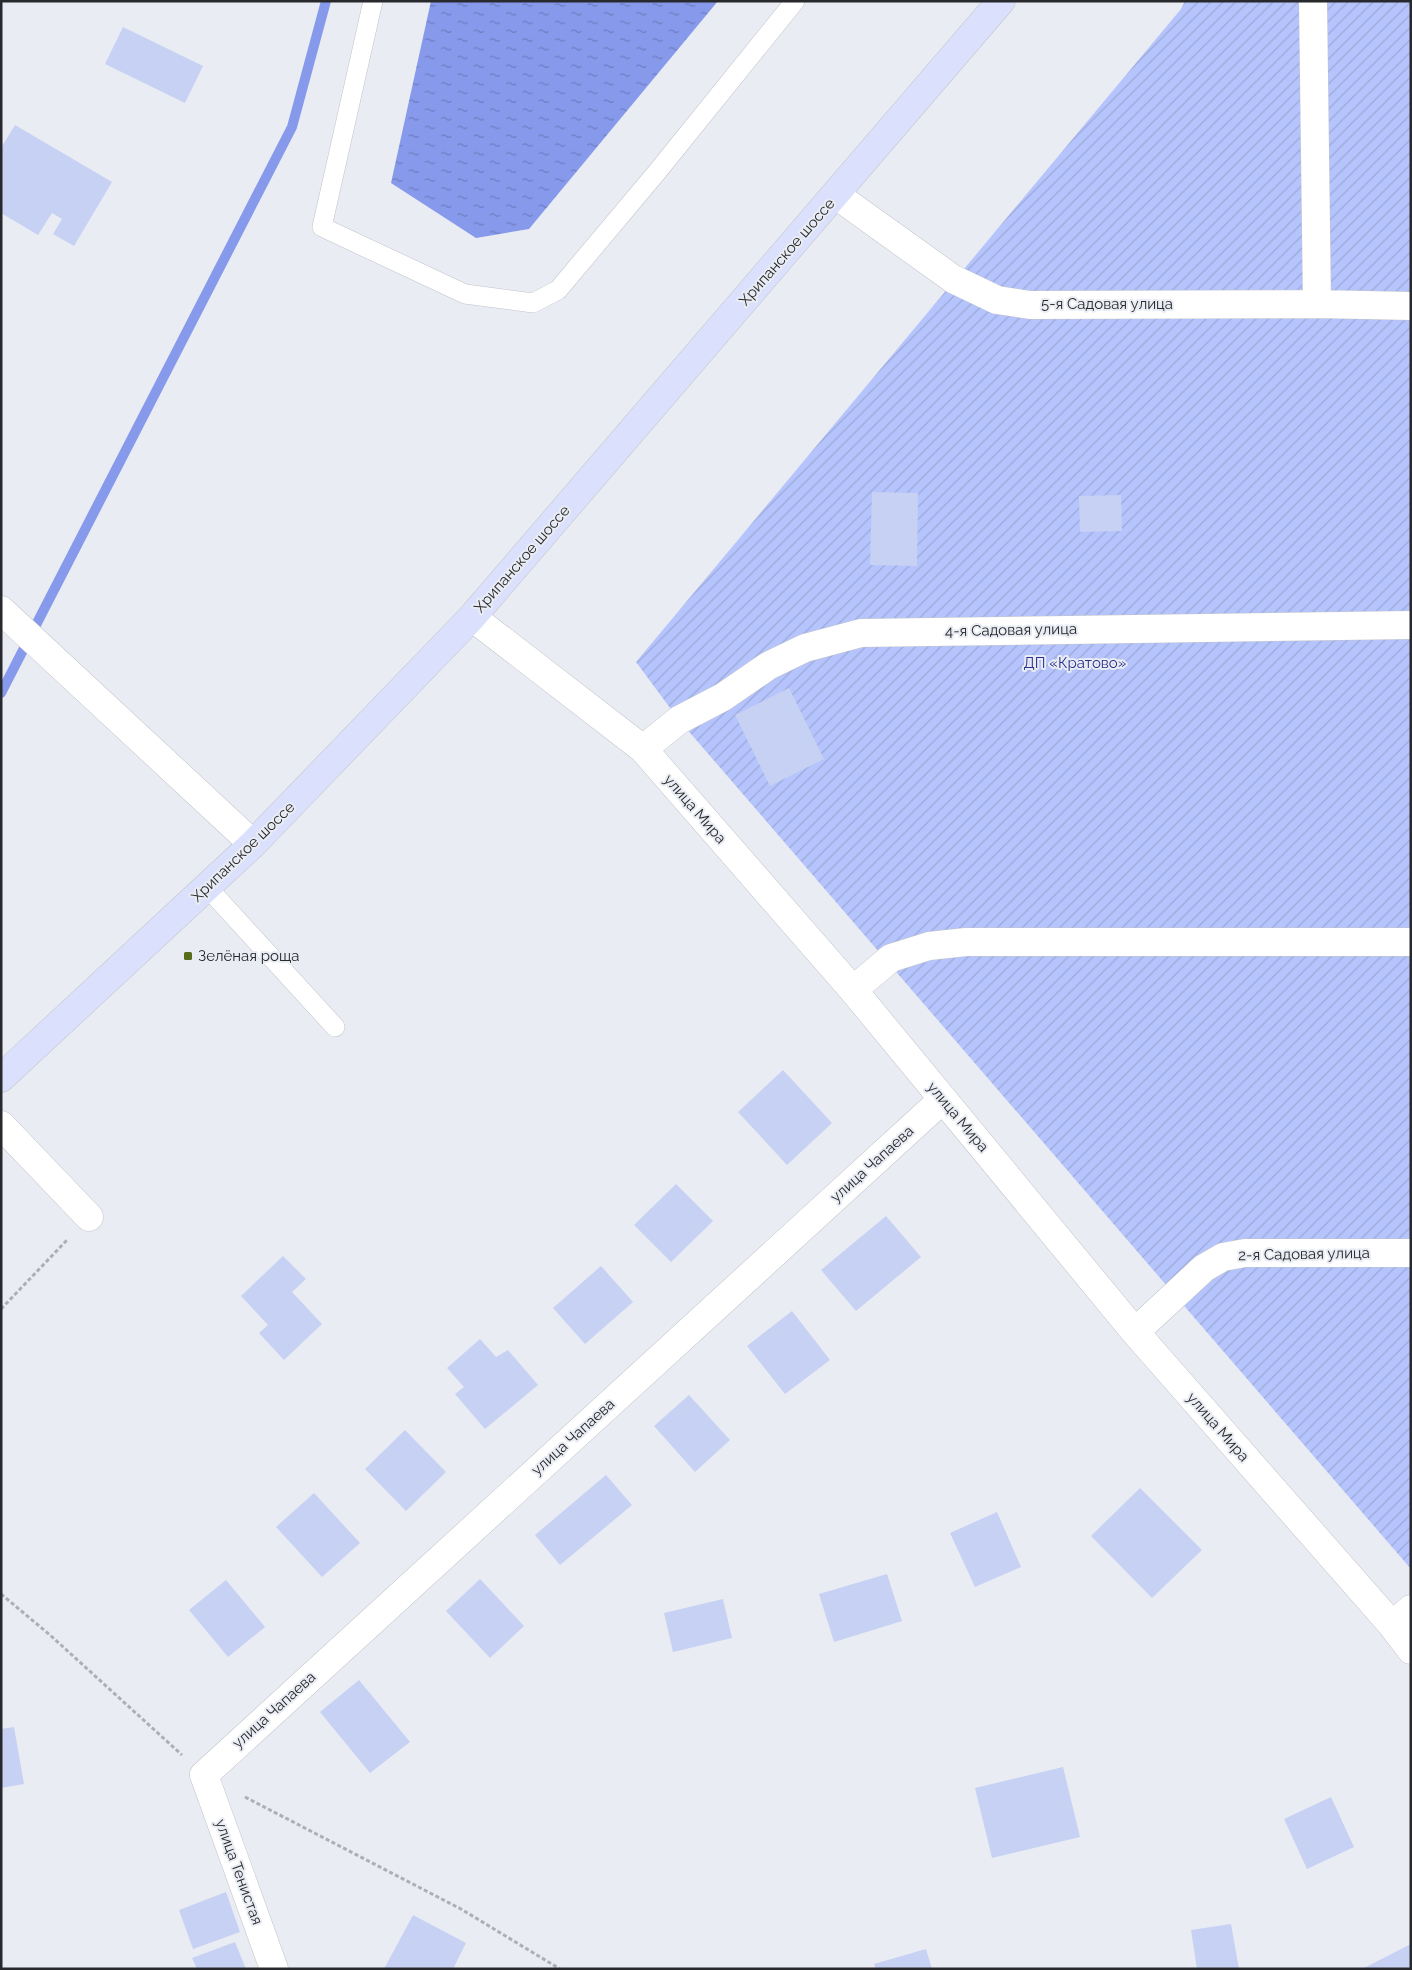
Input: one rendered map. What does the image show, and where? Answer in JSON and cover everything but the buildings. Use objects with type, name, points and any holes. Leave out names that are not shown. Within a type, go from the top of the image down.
[{"type":"main road","name":"Хрипанское шоссе","points":[[1,1078],[254,844],[472,617],[1002,1]]},
{"type":"street","points":[[1313,1],[1317,304]]},
{"type":"street","name":"5-я Садовая улица","points":[[836,195],[953,279],[997,300],[1030,304],[1317,304],[1411,306]]},
{"type":"street","name":"улица Мира","points":[[472,617],[643,750],[853,990],[1135,1332],[1401,1617],[1411,1650]]},
{"type":"street","points":[[10,618],[254,844]]},
{"type":"street","name":"4-я Садовая улица","points":[[643,750],[679,720],[723,697],[768,666],[804,648],[861,633],[1411,625]]},
{"type":"street","points":[[853,990],[891,958],[929,946],[966,942],[1411,942]]},
{"type":"street","name":"улица Чапаева","points":[[204,1774],[943,1099]]},
{"type":"street","points":[[1,1125],[89,1217]]},
{"type":"street","name":"2-я Садовая улица","points":[[1135,1332],[1204,1268],[1223,1258],[1245,1253],[1411,1253]]},
{"type":"street","name":"улица Тенистая","points":[[204,1774],[274,1969]]},
{"type":"lane","points":[[373,1],[322,227],[465,294],[533,303],[558,290],[657,172],[795,1]]},
{"type":"lane","points":[[207,888],[335,1028]]},
{"type":"path","points":[[1,1309],[89,1217]]},
{"type":"path","points":[[1,1594],[50,1635],[204,1774]]},
{"type":"path","points":[[244,1797],[461,1909],[560,1969]]},
{"type":"green space","name":"ДП «Кратово»","points":[[1185,1],[1411,1],[1411,1569],[679,720],[636,662],[1181,9]]},
{"type":"water","points":[[431,1],[718,1],[529,229],[476,238],[391,183]]},
{"type":"waterway","points":[[1,693],[292,127],[326,1]]},
{"type":"place","name":"Зелёная роща","points":[[188,956]]}]
